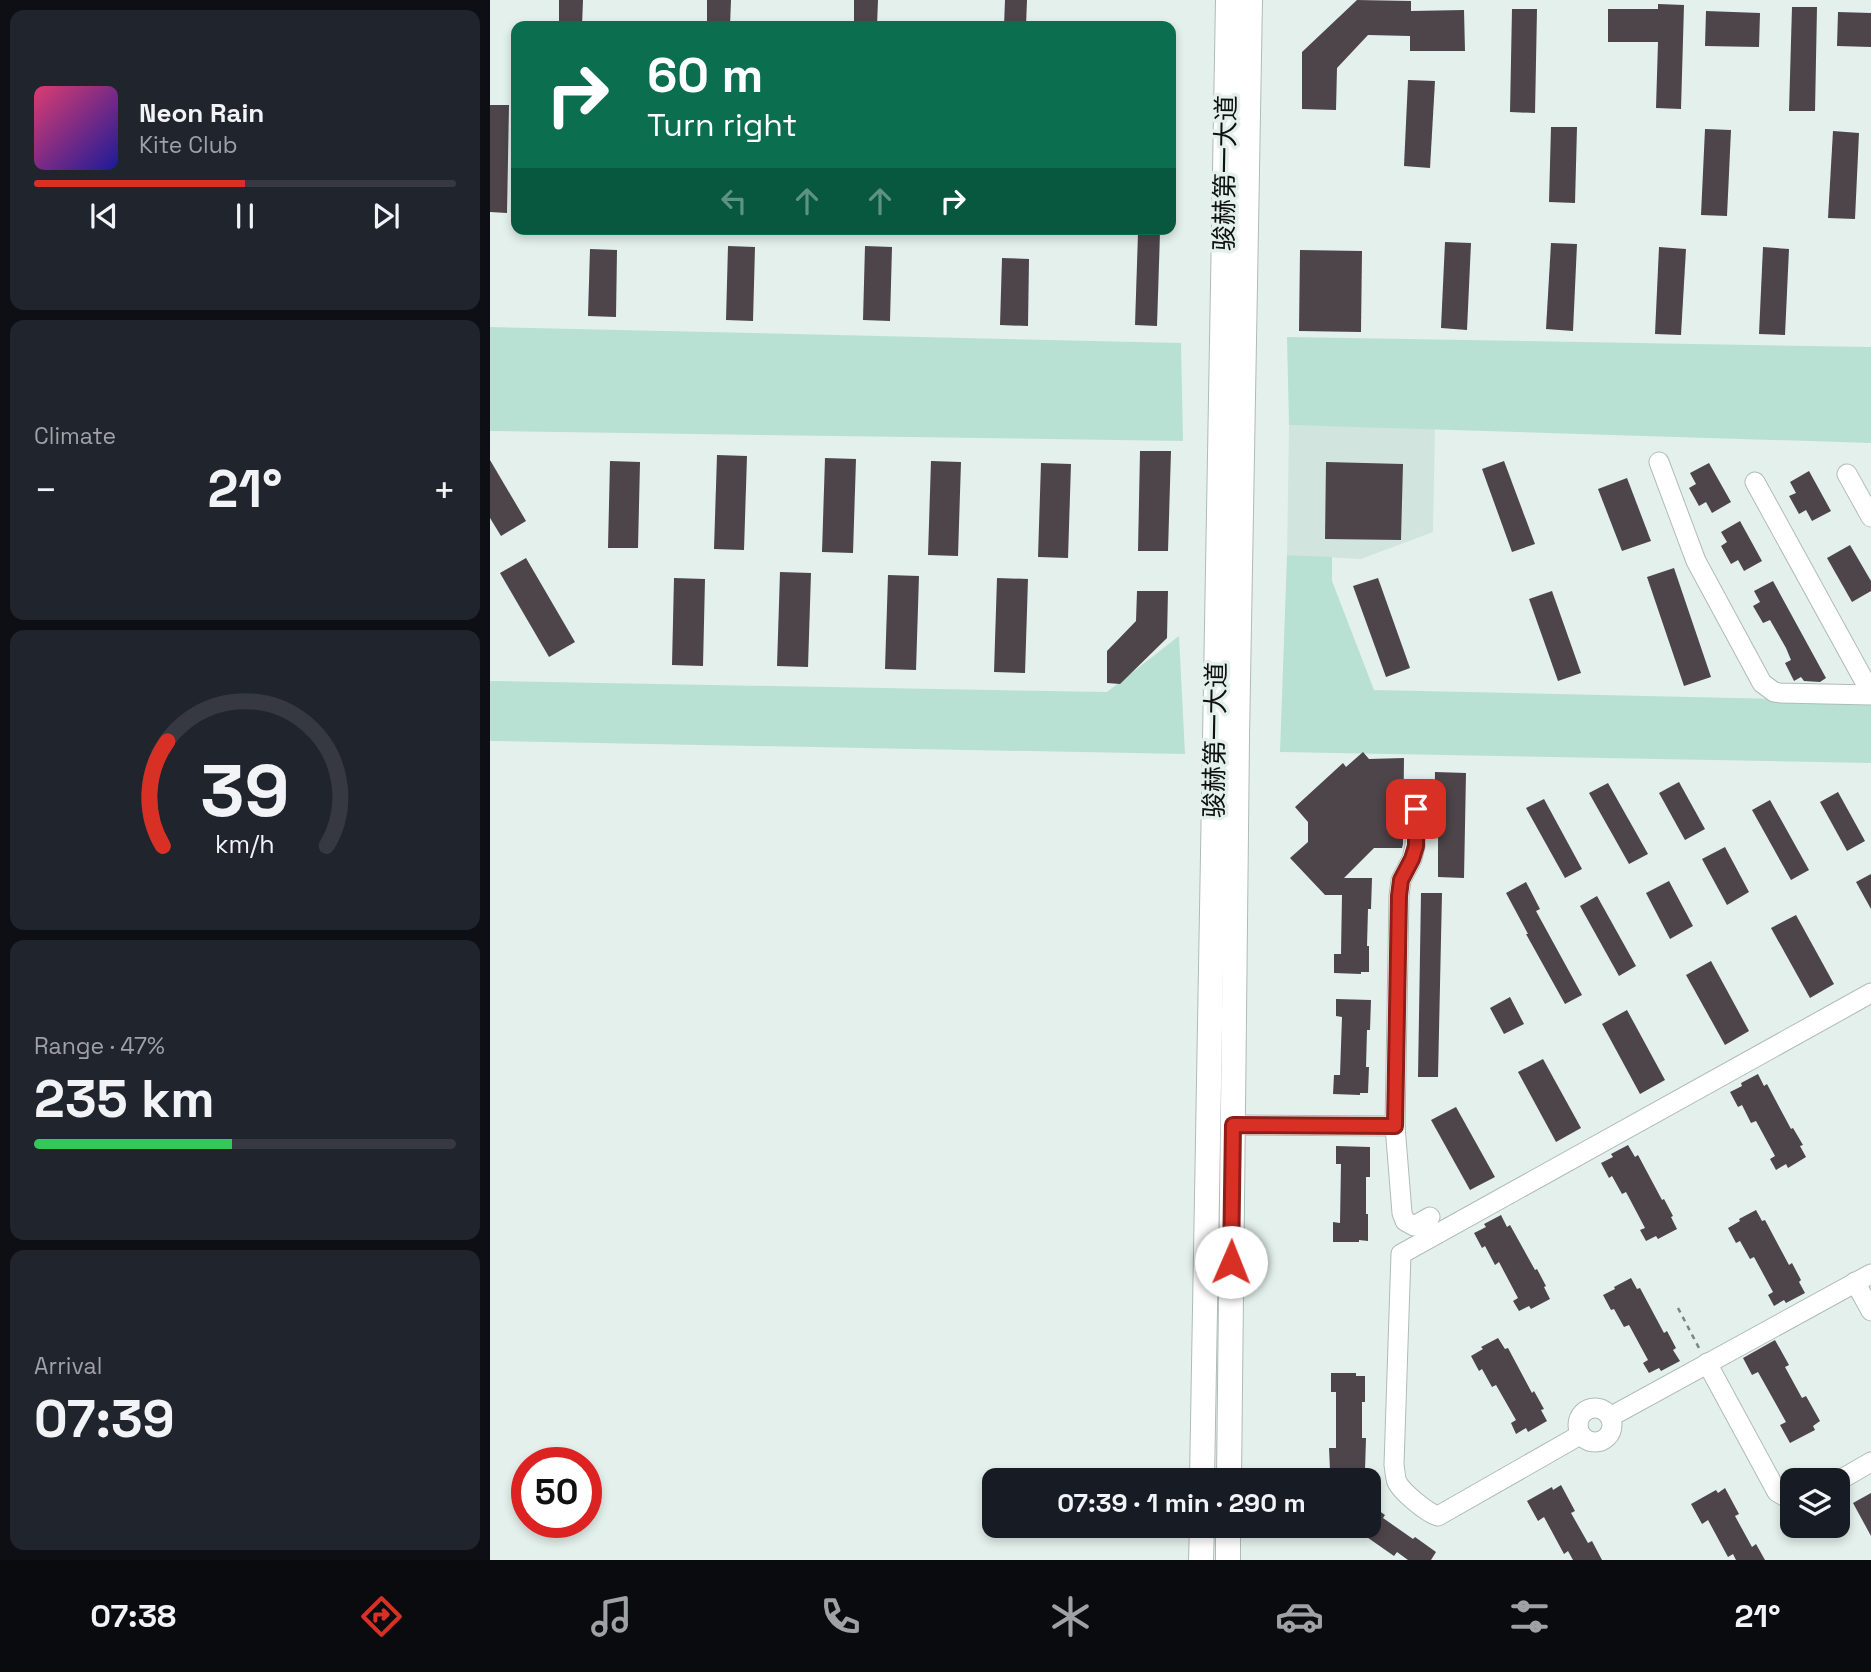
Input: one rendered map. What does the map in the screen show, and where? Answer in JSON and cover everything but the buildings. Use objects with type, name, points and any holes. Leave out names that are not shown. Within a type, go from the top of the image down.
[{"type":"main road","name":"骏赫第一大道","points":[[1202,1468],[1228,0]]},
{"type":"main road","name":"骏赫第一大道","points":[[1228,1468],[1250,0]]},
{"type":"main road","points":[[1201,1560],[1202,1538]]},
{"type":"main road","points":[[1228,1538],[1228,1560]]},
{"type":"lane","points":[[1659,462],[1693,554],[1762,683],[1780,693],[1871,694],[1755,482]]},
{"type":"lane","points":[[1847,474],[1871,517]]},
{"type":"lane","points":[[1416,809],[1416,846],[1400,888],[1395,1126],[1402,1213],[1405,1221],[1414,1226],[1430,1217]]},
{"type":"lane","points":[[1871,993],[1401,1254],[1394,1465],[1397,1483],[1431,1514],[1438,1516],[1580,1435],[1578,1418],[1586,1409],[1602,1408],[1610,1417],[1863,1278],[1871,1311]]},
{"type":"lane","points":[[1233,1125],[1395,1126]]},
{"type":"lane","points":[[1707,1363],[1780,1494]]},
{"type":"lane","points":[[1850,1474],[1871,1462]]},
{"type":"path","points":[[1678,1308],[1707,1363]]},
{"type":"shaded area","points":[[1289,425],[1435,428],[1433,532],[1361,559],[1287,555]]},
{"type":"green space","points":[[490,327],[1181,343],[1183,441],[490,431]]},
{"type":"green space","points":[[1287,337],[1871,347],[1871,443],[1289,425]]},
{"type":"green space","points":[[1287,555],[1332,557],[1332,581],[1374,690],[1871,701],[1871,763],[1280,752]]},
{"type":"green space","points":[[1179,636],[1185,754],[490,741],[490,681],[1107,692]]},
{"type":"route","points":[[1231,1262],[1233,1125],[1395,1126],[1399,896],[1401,880],[1416,846],[1416,809]]}]
